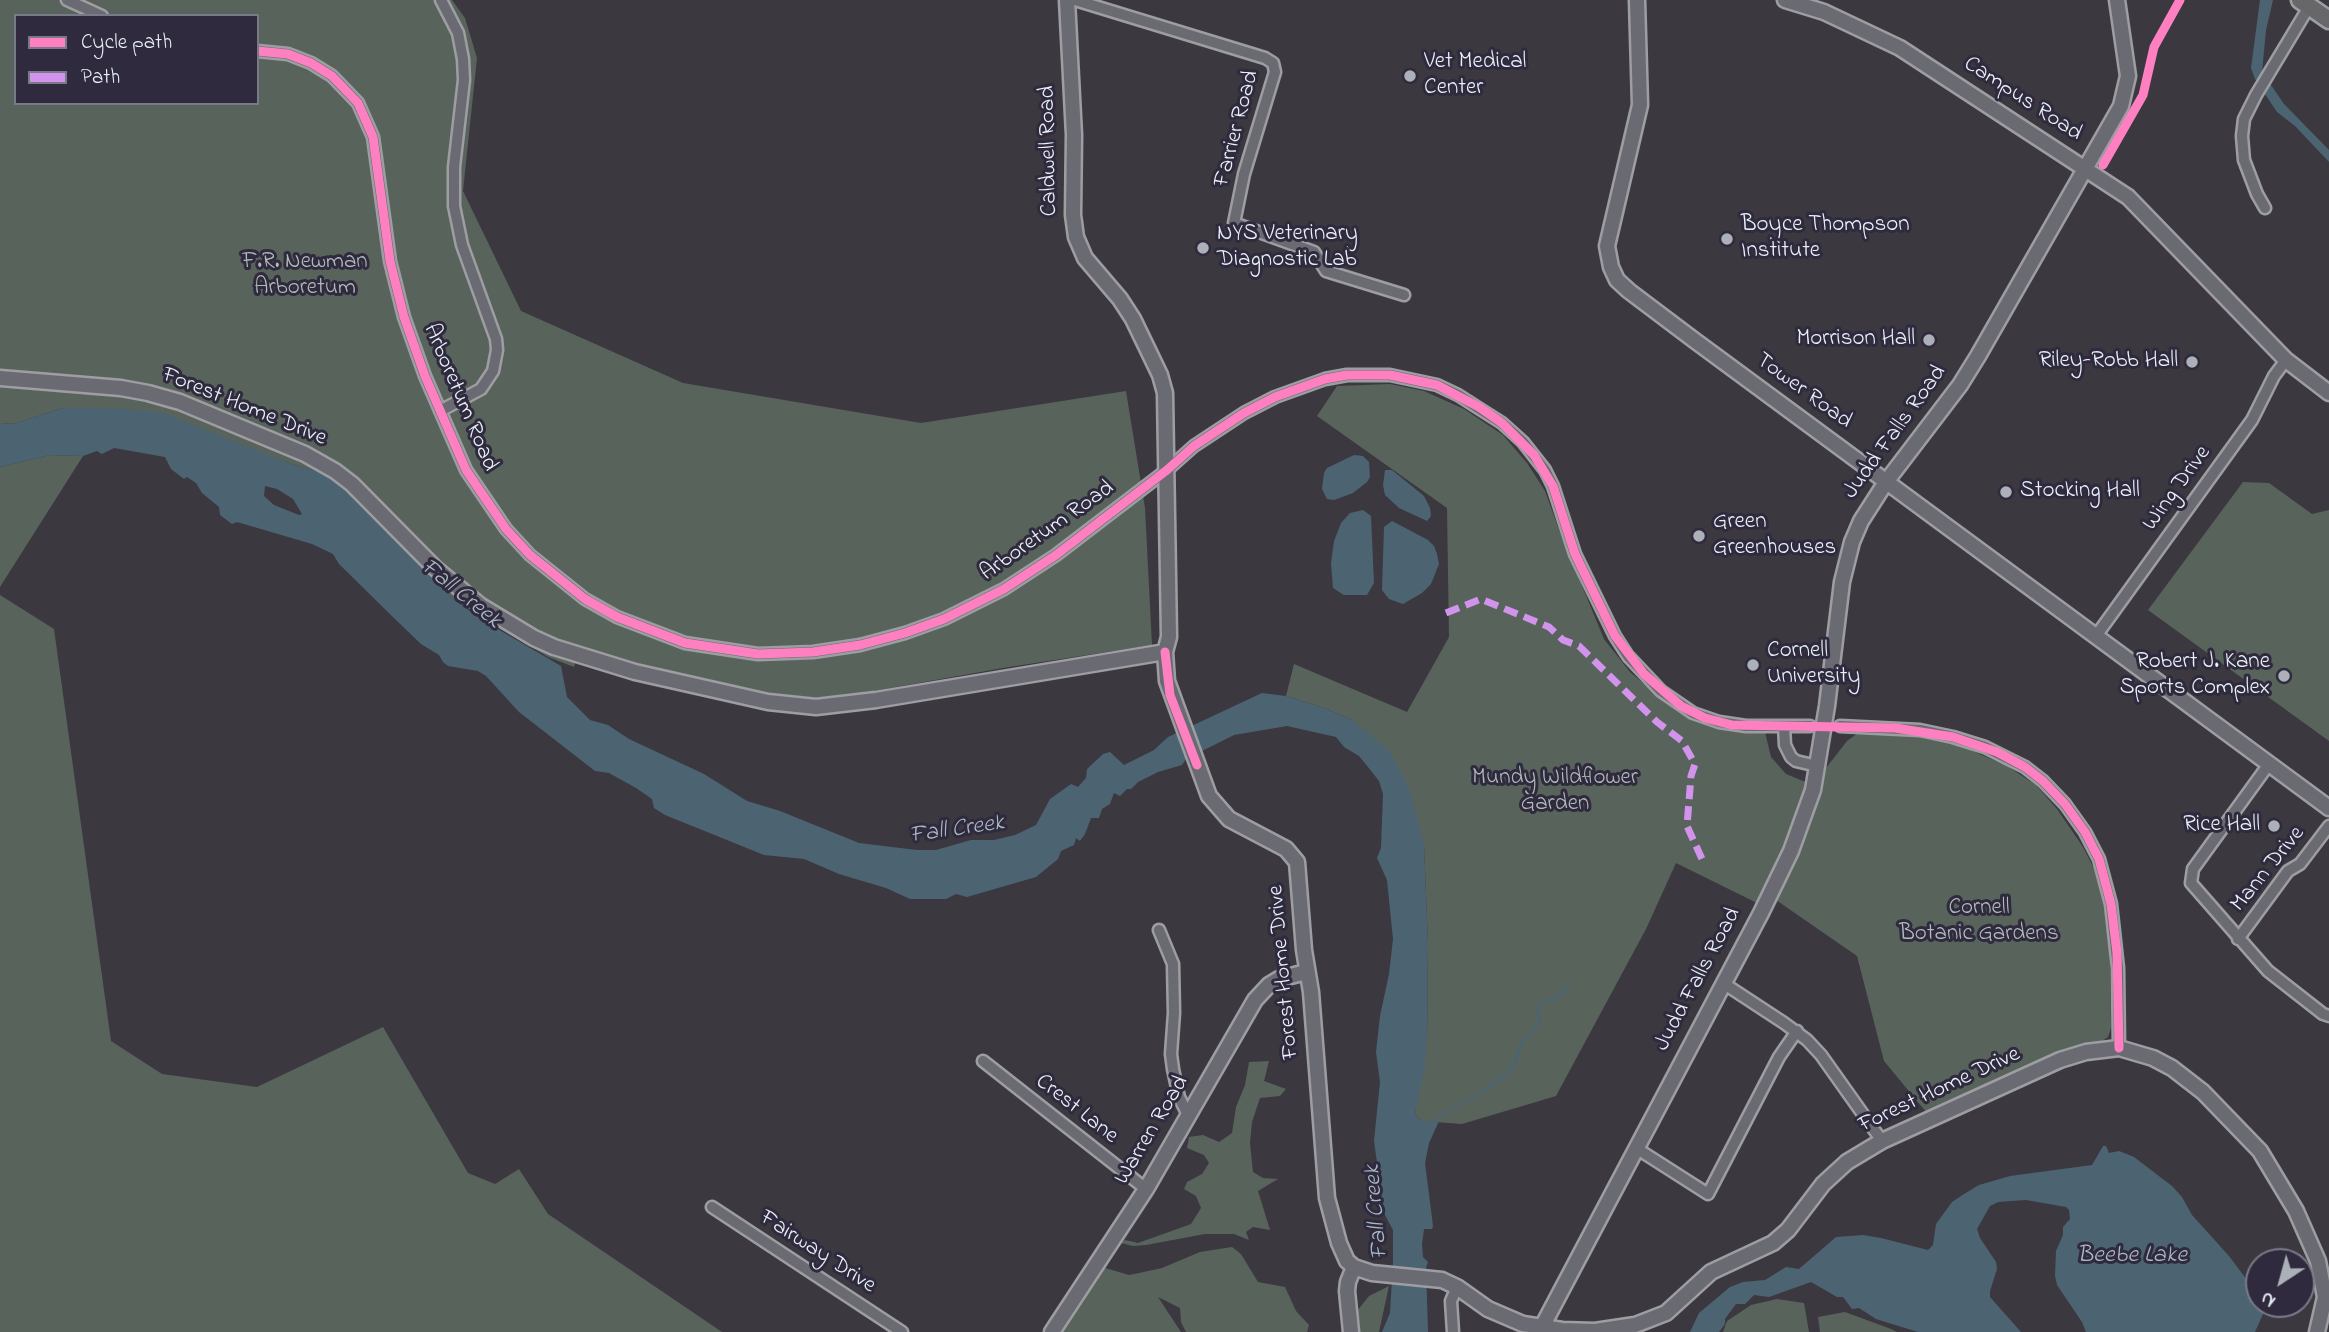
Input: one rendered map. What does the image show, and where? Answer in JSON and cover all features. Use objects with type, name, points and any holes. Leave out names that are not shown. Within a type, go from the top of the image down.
[{"type":"main road","points":[[2308,2],[2329,20]]},
{"type":"street","points":[[68,0],[98,14]]},
{"type":"street","name":"Arboretum Road","points":[[440,411],[481,389],[493,371],[497,350],[496,339],[462,245],[454,206],[454,167],[464,80],[463,59],[453,21],[441,0]]},
{"type":"street","name":"Caldwell Road","points":[[1066,0],[1074,135],[1074,231],[1085,258],[1128,310],[1160,375],[1166,405],[1170,637],[1165,652]]},
{"type":"street","name":"Farrier Road","points":[[1075,0],[1265,58],[1273,63],[1275,72],[1244,174],[1234,223],[1314,252],[1326,271],[1404,295]]},
{"type":"street","name":"Tower Road","points":[[1637,0],[1640,105],[1608,239],[1608,254],[1615,277],[1641,300],[2329,808]]},
{"type":"street","name":"Campus Road","points":[[1785,0],[1824,12],[1900,48],[2128,197],[2286,360],[2329,393]]},
{"type":"street","name":"Judd Falls Road","points":[[1542,1327],[1791,851],[1810,799],[1818,766],[1845,565],[1861,521],[1886,481],[1960,385],[2114,121],[2126,92],[2127,64],[2118,0]]},
{"type":"street","points":[[2265,208],[2244,159],[2244,119],[2271,69],[2298,29],[2308,2]]},
{"type":"street","name":"Arboretum Road","points":[[259,51],[288,54],[322,69],[350,93],[364,114],[373,137],[390,261],[404,317],[466,470],[506,529],[556,578],[617,617],[685,643],[758,653],[813,652],[860,645],[905,633],[944,619],[1004,589],[1056,555],[1194,446],[1244,413],[1275,397],[1325,379],[1368,374],[1411,378],[1437,385],[1479,407],[1523,442],[1545,470],[1562,507],[1576,554],[1602,611],[1622,646],[1644,674],[1681,706],[1705,718],[1745,726],[1810,726]]},
{"type":"street","name":"Wing Drive","points":[[2096,635],[2252,419],[2270,383],[2286,360]]},
{"type":"street","name":"Forest Home Drive","points":[[0,377],[148,393],[180,402],[305,454],[352,484],[435,568],[481,606],[554,647],[635,672],[768,702],[816,707],[876,700],[1165,652],[1167,681],[1174,704],[1209,796],[1229,819],[1286,849],[1297,862],[1311,992],[1327,1198],[1339,1243],[1347,1261],[1354,1267],[1382,1275],[1433,1279],[1457,1287],[1503,1318],[1523,1324],[1594,1331],[1634,1325],[1660,1316],[1672,1308],[1711,1272],[1773,1243],[1788,1230],[1823,1184],[1847,1163],[1882,1141],[2060,1060],[2086,1052],[2119,1048],[2153,1058],[2172,1068],[2203,1091],[2260,1151],[2296,1211],[2318,1261],[2325,1297],[2318,1332]]},
{"type":"street","points":[[1784,726],[1785,746],[1791,757],[1818,766]]},
{"type":"street","points":[[1840,726],[1920,730],[1985,747],[2025,767],[2065,804],[2085,832],[2099,859],[2111,904],[2118,968],[2119,1048]]},
{"type":"street","name":"Mann Drive","points":[[2269,764],[2193,869],[2190,883],[2238,939],[2286,987],[2329,1016]]},
{"type":"street","name":"Mann Drive","points":[[2238,939],[2288,871],[2300,864],[2329,826]]},
{"type":"street","points":[[1159,930],[1173,964],[1172,1069],[1179,1097],[1189,1116]]},
{"type":"street","name":"Warren Road","points":[[1052,1332],[1146,1189],[1260,993],[1279,979],[1307,972]]},
{"type":"street","points":[[1723,983],[1797,1031],[1821,1055],[1882,1141]]},
{"type":"street","points":[[1636,1148],[1708,1194],[1774,1067],[1797,1031]]},
{"type":"street","name":"Crest Lane","points":[[983,1061],[1146,1189]]},
{"type":"street","name":"Fairway Drive","points":[[712,1207],[902,1332]]},
{"type":"street","points":[[1350,1332],[1347,1292],[1354,1267]]},
{"type":"street","points":[[1452,1332],[1451,1301],[1457,1287]]},
{"type":"green space","name":"F.R. Newman Arboretum","points":[[0,0],[452,0],[465,18],[477,58],[463,191],[521,311],[683,383],[921,423],[1126,391],[1145,508],[1152,645],[834,698],[806,700],[775,696],[642,665],[580,646],[574,667],[548,657],[453,599],[339,484],[320,472],[125,410],[63,408],[17,423],[0,424]]},
{"type":"green space","name":"Mundy Wildflower Garden","points":[[1390,384],[1424,391],[1464,409],[1503,435],[1527,463],[1545,491],[1604,639],[1630,672],[1664,701],[1692,719],[1733,730],[1765,732],[1771,757],[1786,774],[1808,783],[1790,835],[1759,904],[1676,863],[1646,929],[1556,1096],[1462,1124],[1422,1121],[1415,1113],[1427,1037],[1428,944],[1424,845],[1352,720],[1286,696],[1294,664],[1407,712],[1449,637],[1447,508],[1317,416],[1337,386]]},
{"type":"green space","points":[[50,455],[83,456],[0,587],[0,467]]},
{"type":"green space","name":"Robert J. Kane Sports Complex","points":[[2243,482],[2269,483],[2312,514],[2329,510],[2329,741],[2148,610]]},
{"type":"green space","points":[[0,595],[54,629],[111,1041],[162,1074],[257,1087],[383,1027],[468,1173],[495,1184],[519,1169],[548,1214],[722,1332],[0,1332]]},
{"type":"green space","name":"Cornell Botanic Gardens","points":[[1858,733],[1906,735],[1966,748],[2007,766],[2036,785],[2057,809],[2083,847],[2100,880],[2110,939],[2111,1028],[2108,1037],[2098,1044],[2067,1051],[2029,1066],[1927,1113],[1884,1061],[1857,956],[1776,900],[1818,801],[1826,768],[1847,741]]},
{"type":"green space","points":[[1269,1061],[1264,1081],[1286,1089],[1280,1096],[1260,1098],[1252,1122],[1250,1143],[1253,1172],[1263,1178],[1278,1179],[1258,1191],[1270,1230],[1253,1227],[1246,1232],[1249,1240],[1234,1234],[1205,1234],[1146,1245],[1121,1243],[1125,1240],[1138,1243],[1191,1224],[1201,1208],[1196,1196],[1184,1189],[1187,1182],[1202,1174],[1209,1163],[1204,1155],[1187,1148],[1189,1137],[1203,1135],[1219,1142],[1232,1133],[1236,1107],[1245,1085],[1249,1062]]},
{"type":"green space","points":[[1232,1247],[1241,1254],[1258,1282],[1285,1287],[1296,1311],[1309,1325],[1307,1332],[1186,1332],[1181,1322],[1180,1308],[1158,1297],[1181,1332],[1062,1332],[1105,1268],[1129,1275],[1162,1268],[1200,1252]]},
{"type":"green space","points":[[1389,1286],[1379,1332],[1360,1332],[1357,1311],[1369,1296]]},
{"type":"green space","points":[[1777,1299],[1804,1303],[1809,1332],[1723,1332],[1727,1321],[1751,1305]]},
{"type":"green space","points":[[1845,1312],[1897,1332],[1820,1332],[1818,1317]]},
{"type":"water","points":[[2260,0],[2273,0],[2266,30],[2262,72],[2284,104],[2329,150],[2329,162],[2295,126],[2277,112],[2255,79],[2251,68]]},
{"type":"water","points":[[63,408],[110,408],[163,413],[291,464],[320,472],[339,484],[453,599],[484,621],[561,666],[567,697],[590,720],[608,725],[629,739],[704,774],[747,801],[780,811],[859,843],[936,850],[971,840],[994,840],[1015,835],[1036,825],[1050,799],[1071,784],[1078,787],[1086,778],[1087,769],[1103,754],[1110,752],[1124,765],[1154,750],[1168,737],[1262,693],[1286,696],[1352,720],[1390,752],[1410,790],[1424,845],[1428,944],[1427,1037],[1425,1065],[1415,1113],[1422,1121],[1439,1121],[1429,1143],[1425,1163],[1433,1226],[1432,1229],[1424,1229],[1422,1244],[1423,1257],[1428,1262],[1428,1332],[1382,1332],[1390,1313],[1393,1261],[1393,1230],[1384,1213],[1374,1141],[1380,1082],[1376,1052],[1393,939],[1387,880],[1377,858],[1381,848],[1383,794],[1379,781],[1359,756],[1344,747],[1336,737],[1287,726],[1234,735],[1186,759],[1182,765],[1158,772],[1138,782],[1120,796],[1114,793],[1110,804],[1102,809],[1099,818],[1091,818],[1080,841],[1076,838],[1074,845],[1061,851],[1058,859],[1036,877],[967,897],[956,894],[946,899],[910,899],[804,859],[764,855],[665,815],[654,808],[652,799],[609,773],[595,771],[519,712],[486,676],[478,671],[448,666],[439,655],[421,644],[396,620],[339,564],[333,554],[312,544],[237,522],[232,524],[220,515],[219,507],[202,493],[196,483],[187,477],[184,479],[171,469],[165,457],[114,448],[102,454],[97,451],[83,456],[50,455],[0,467],[0,424],[17,423]],"holes":[[[265,486],[277,489],[293,499],[302,514],[274,505],[264,496]]]},
{"type":"water","points":[[1354,455],[1363,456],[1369,462],[1370,477],[1367,482],[1353,493],[1334,500],[1327,499],[1322,489],[1327,468]]},
{"type":"water","points":[[1385,470],[1392,470],[1424,496],[1431,516],[1427,521],[1399,508],[1385,495]]},
{"type":"water","points":[[1363,510],[1371,516],[1374,583],[1367,595],[1344,595],[1333,588],[1331,563],[1334,541],[1341,523],[1350,513]]},
{"type":"water","points":[[1392,521],[1428,540],[1434,546],[1439,564],[1431,584],[1403,604],[1389,599],[1382,590],[1384,527]]},
{"type":"water","name":"Beebe Lake","points":[[2103,1146],[2106,1146],[2109,1153],[2119,1151],[2134,1157],[2172,1186],[2192,1215],[2245,1277],[2245,1318],[2261,1318],[2255,1332],[2086,1332],[2057,1285],[2055,1276],[2056,1251],[2063,1235],[2063,1227],[2070,1219],[2069,1210],[2066,1207],[2026,1200],[1998,1202],[1990,1206],[1977,1229],[1996,1262],[1997,1269],[1990,1297],[2021,1332],[1918,1332],[1876,1319],[1859,1308],[1852,1309],[1843,1297],[1837,1297],[1811,1282],[1769,1297],[1754,1295],[1745,1304],[1736,1304],[1719,1332],[1690,1332],[1699,1313],[1730,1287],[1743,1282],[1765,1280],[1786,1267],[1799,1269],[1836,1237],[1863,1235],[1928,1250],[1933,1245],[1936,1224],[1952,1202],[1979,1185],[2010,1176],[2092,1165]]},
{"type":"waterway","points":[[1436,1122],[1446,1111],[1499,1080],[1514,1065],[1522,1042],[1540,1022],[1537,1011],[1541,1003],[1558,997],[1570,985]]},
{"type":"marked path","points":[[1446,613],[1481,599],[1549,627],[1563,640],[1579,646],[1657,722],[1682,741],[1695,764],[1691,776],[1687,826],[1702,859]]},
{"type":"cycle path","points":[[2103,165],[2143,95],[2154,47],[2180,0]]},
{"type":"cycle path","points":[[259,51],[288,54],[311,63],[332,76],[358,103],[373,137],[390,261],[404,317],[425,376],[466,470],[506,529],[530,555],[585,599],[617,617],[685,643],[758,654],[813,652],[860,645],[905,633],[944,619],[1004,589],[1056,555],[1194,446],[1244,413],[1275,397],[1325,379],[1347,375],[1390,375],[1437,385],[1479,407],[1502,423],[1534,455],[1553,486],[1575,554],[1615,636],[1644,674],[1681,706],[1705,718],[1732,725],[1895,728],[1953,737],[1997,752],[2025,767],[2043,781],[2065,804],[2085,832],[2099,859],[2111,904],[2117,953],[2119,1048]]},
{"type":"cycle path","points":[[1165,652],[1170,695],[1197,765]]},
{"type":"place","name":"Vet Medical Center","points":[[1410,76]]},
{"type":"place","name":"Boyce Thompson Institute","points":[[1727,239]]},
{"type":"place","name":"NYS Veterinary Diagnostic Lab","points":[[1203,248]]},
{"type":"place","name":"Morrison Hall","points":[[1929,340]]},
{"type":"place","name":"Riley-Robb Hall","points":[[2192,362]]},
{"type":"place","name":"Stocking Hall","points":[[2006,492]]},
{"type":"place","name":"Green Greenhouses","points":[[1699,536]]},
{"type":"place","name":"Cornell University","points":[[1753,665]]},
{"type":"place","name":"Robert J. Kane Sports Complex","points":[[2284,676]]},
{"type":"place","name":"Rice Hall","points":[[2274,826]]},
{"type":"water label","name":"Fall Creek","points":[[460,595]]},
{"type":"water label","name":"Fall Creek","points":[[957,831]]},
{"type":"water label","name":"Fall Creek","points":[[1378,1212]]}]
